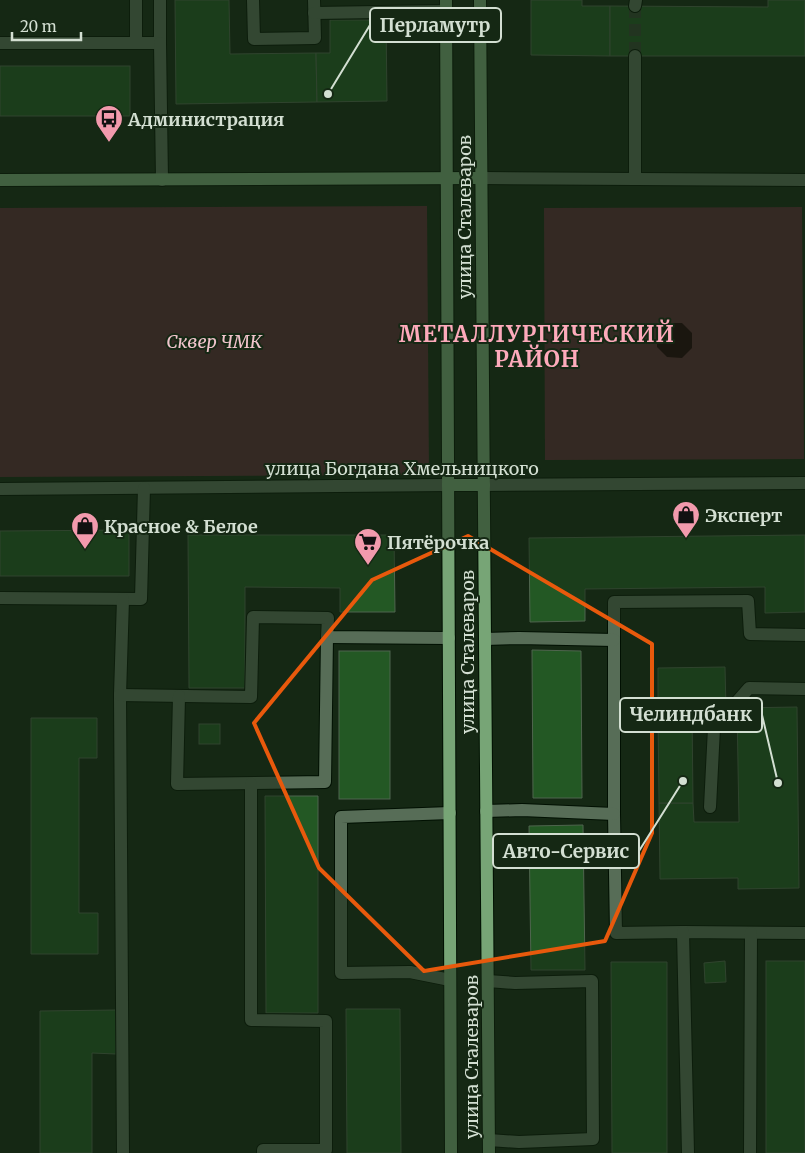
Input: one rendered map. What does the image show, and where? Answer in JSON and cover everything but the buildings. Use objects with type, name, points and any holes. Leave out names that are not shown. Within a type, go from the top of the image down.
[{"type":"main road","name":"улица Сталеваров","points":[[480,0],[489,1153]]},
{"type":"main road","name":"улица Сталеваров","points":[[446,6],[451,1153]]},
{"type":"main road","points":[[0,180],[481,178]]},
{"type":"main road","name":"улица Богдана Хмельницкого","points":[[448,485],[484,485]]},
{"type":"street","points":[[136,0],[136,43]]},
{"type":"street","points":[[160,0],[162,180]]},
{"type":"street","points":[[253,0],[254,39],[315,38],[314,6],[446,6]]},
{"type":"street","points":[[0,43],[160,43]]},
{"type":"street","points":[[635,56],[635,179]]},
{"type":"street","points":[[481,178],[805,180]]},
{"type":"street","name":"улица Богдана Хмельницкого","points":[[484,485],[805,483]]},
{"type":"street","name":"улица Богдана Хмельницкого","points":[[0,489],[448,485]]},
{"type":"street","points":[[0,598],[141,599],[144,488]]},
{"type":"street","points":[[123,599],[120,695],[123,1153]]},
{"type":"street","points":[[805,635],[750,634],[748,601],[614,602],[616,933],[805,933]]},
{"type":"street","points":[[120,695],[251,697],[253,617],[328,618],[325,782],[177,784],[179,696]]},
{"type":"street","points":[[327,637],[449,638]]},
{"type":"street","points":[[485,639],[614,640]]},
{"type":"street","points":[[710,807],[714,728],[749,688],[805,689]]},
{"type":"street","points":[[251,784],[251,1020],[326,1020],[326,1150],[263,1150],[263,1153]]},
{"type":"street","points":[[486,811],[522,810],[614,814]]},
{"type":"street","points":[[450,813],[341,817],[341,973],[410,972],[450,980]]},
{"type":"street","points":[[683,932],[688,1153]]},
{"type":"street","points":[[750,1153],[751,932]]},
{"type":"street","points":[[488,981],[515,983],[592,981],[593,1139],[519,1142],[489,1140]]},
{"type":"highlighted area","points":[[468,536],[652,644],[652,833],[605,941],[424,971],[319,868],[254,723],[372,580]]},
{"type":"green space","name":"Сквер ЧМК","points":[[427,206],[429,475],[0,477],[0,208]]},
{"type":"green space","points":[[802,207],[804,459],[545,460],[544,208]]},
{"type":"shaded area","points":[[668,323],[682,323],[692,333],[692,348],[682,358],[667,357],[657,347],[657,333]]},
{"type":"tunnel","points":[[635,6],[635,56]]},
{"type":"place","name":"Перламутр","points":[[328,94]]},
{"type":"place","name":"Администрация","points":[[109,143]]},
{"type":"place","name":"Эксперт","points":[[686,539]]},
{"type":"place","name":"Красное & Белое","points":[[85,550]]},
{"type":"place","name":"Пятёрочка","points":[[368,566]]},
{"type":"place","name":"Авто-Сервис","points":[[683,781]]},
{"type":"place","name":"Челиндбанк","points":[[778,783]]},
{"type":"district","name":"МЕТАЛЛУРГИЧЕСКИЙ РАЙОН","points":[[537,346]]}]
